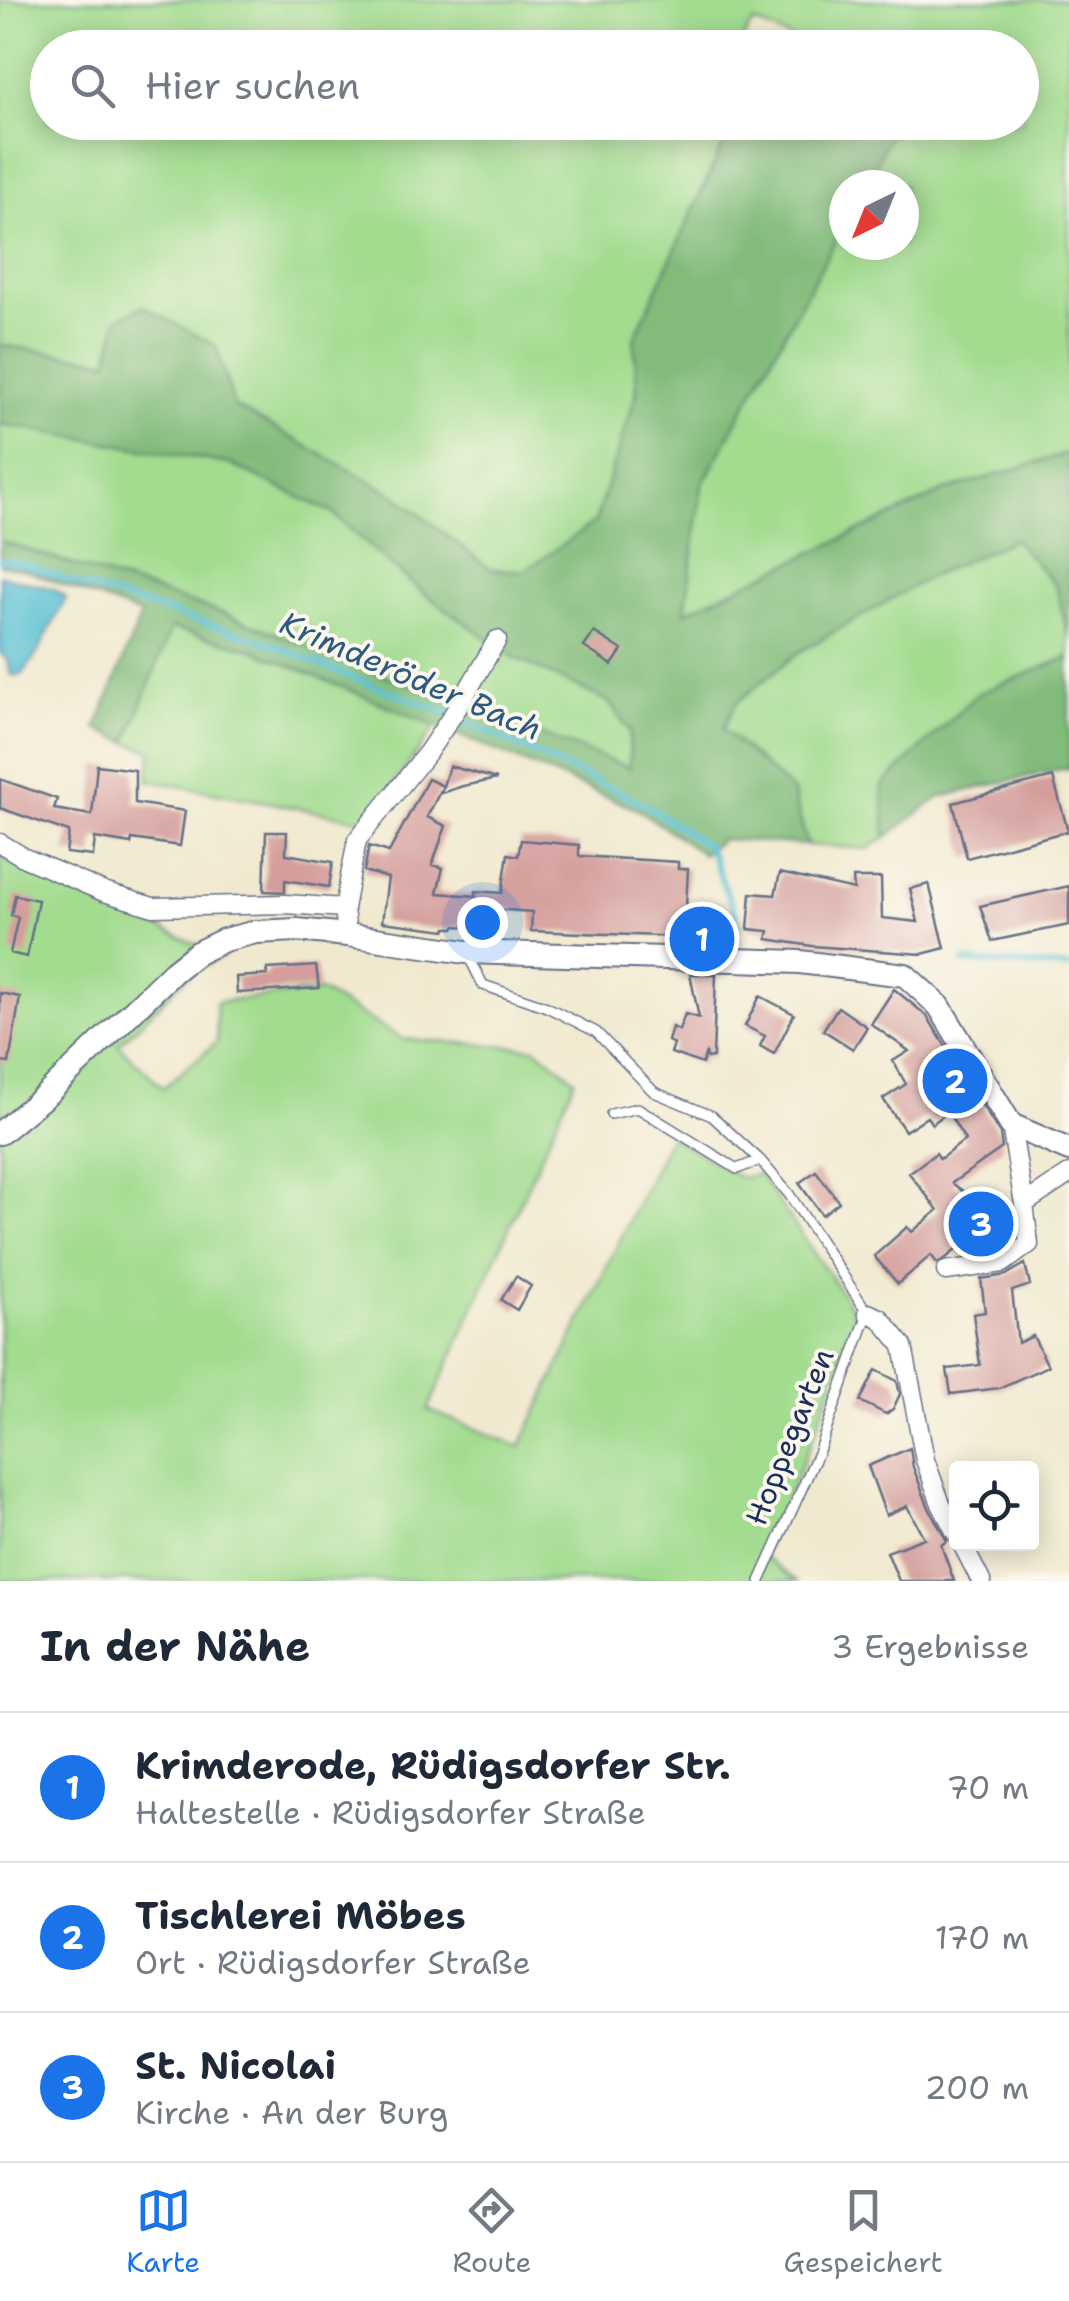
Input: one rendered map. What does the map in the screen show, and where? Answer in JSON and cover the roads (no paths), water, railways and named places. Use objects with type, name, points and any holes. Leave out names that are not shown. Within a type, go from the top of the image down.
[{"type":"street","points":[[347,935],[344,908],[357,840],[428,752],[497,640]]},
{"type":"street","points":[[0,843],[104,892],[153,907],[286,904],[344,908]]},
{"type":"street","points":[[0,1133],[46,1095],[173,972],[224,940],[256,932],[298,930],[466,952],[800,962],[905,975],[938,1006],[1010,1125],[1024,1204],[1029,1244],[1003,1262],[946,1271]]},
{"type":"street","points":[[1010,1125],[1069,1150]]},
{"type":"street","points":[[1024,1204],[1069,1174]]},
{"type":"street","points":[[868,1313],[880,1318],[903,1346],[925,1460],[949,1518]]},
{"type":"street","points":[[966,1551],[981,1581]]},
{"type":"lane","points":[[466,952],[483,986],[547,1007],[596,1032],[654,1092],[712,1116],[760,1160],[789,1194],[868,1313]]},
{"type":"lane","points":[[611,1114],[638,1108],[737,1169],[760,1160]]},
{"type":"lane","name":"Hoppegarten","points":[[760,1581],[818,1453],[868,1313]]},
{"type":"water","points":[[0,575],[54,589],[66,598],[22,675],[11,675],[8,660],[0,653]]},
{"type":"waterway","name":"Krimderöder Bach","points":[[0,560],[27,565],[85,587],[264,641],[445,712],[642,803],[708,846],[740,925]]},
{"type":"waterway","name":"Krimderöder Bach","points":[[964,962],[1069,967]]},
{"type":"place","name":"Krimderode, Rüdigsdorfer Str.","points":[[702,939]]},
{"type":"place","name":"Tischlerei Möbes","points":[[955,1081]]},
{"type":"place","name":"St. Nicolai","points":[[981,1224]]}]
